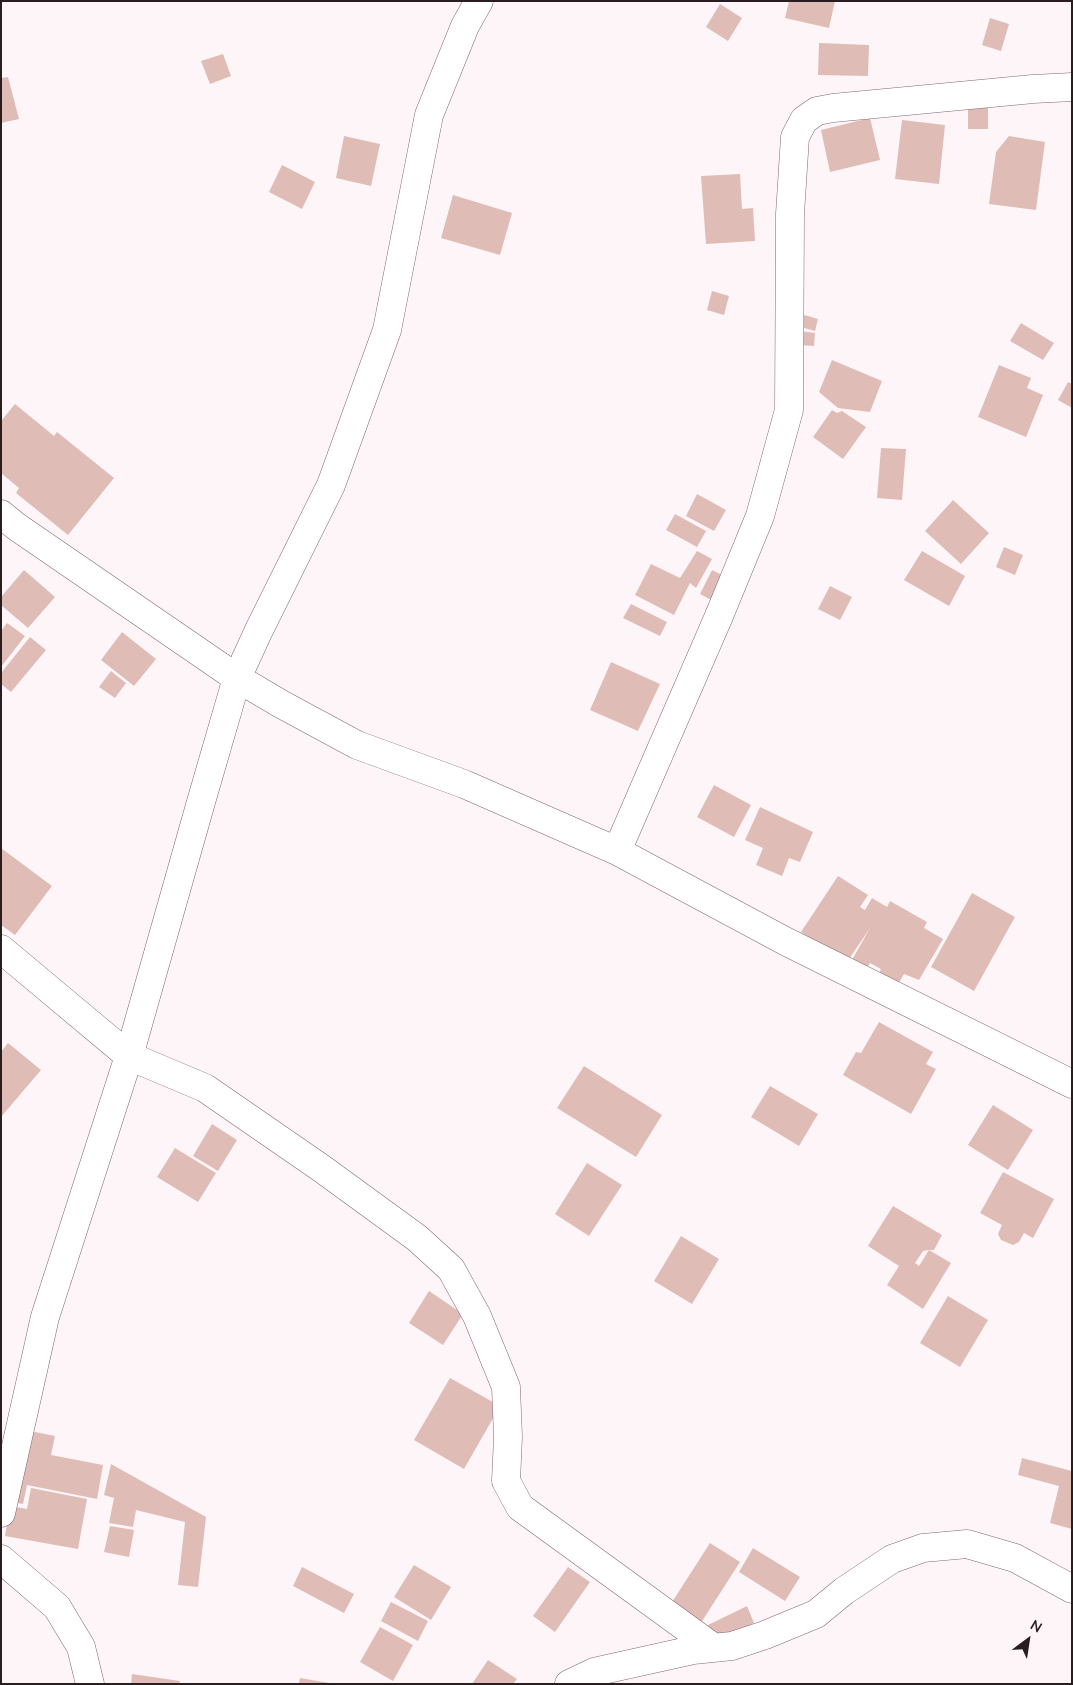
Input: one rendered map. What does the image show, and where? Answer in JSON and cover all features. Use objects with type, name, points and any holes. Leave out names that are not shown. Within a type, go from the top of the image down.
[{"type":"street","points":[[1,1513],[45,1317],[129,1056],[200,802],[237,678],[331,485],[384,339],[429,115],[465,26],[479,1]]},
{"type":"street","points":[[617,851],[719,616],[760,516],[789,410],[790,214],[795,138],[804,120],[816,111],[833,108],[1072,87]]},
{"type":"street","points":[[1,514],[17,527],[237,678],[358,745],[464,784],[617,851],[785,941],[1072,1084]]},
{"type":"street","points":[[1,949],[129,1056],[205,1088],[321,1168],[417,1238],[451,1269],[478,1316],[506,1386],[508,1437],[506,1480],[520,1507],[714,1648]]},
{"type":"street","points":[[569,1684],[594,1672],[692,1650],[732,1646],[757,1638],[816,1614],[844,1591],[892,1559],[923,1548],[967,1544],[1016,1558],[1072,1589]]},
{"type":"street","points":[[1,1559],[57,1608],[81,1647],[90,1684]]},
{"type":"building","points":[[789,1],[835,1],[829,28],[785,18]]},
{"type":"building","points":[[720,4],[742,18],[728,41],[706,27]]},
{"type":"building","points":[[990,18],[1009,24],[1001,51],[982,45]]},
{"type":"building","points":[[819,43],[869,45],[868,76],[818,75]]},
{"type":"building","points":[[223,54],[231,76],[210,84],[201,61]]},
{"type":"building","points":[[8,77],[19,119],[1,123],[1,78]]},
{"type":"building","points":[[968,102],[988,103],[988,129],[968,129]]},
{"type":"building","points":[[870,118],[880,160],[830,172],[821,130]]},
{"type":"building","points":[[902,120],[945,125],[939,184],[895,179]]},
{"type":"building","points":[[344,136],[380,144],[371,186],[336,178]]},
{"type":"building","points":[[1009,136],[1045,142],[1036,210],[989,204],[996,152]]},
{"type":"building","points":[[282,165],[315,182],[302,209],[269,192]]},
{"type":"building","points":[[740,174],[742,209],[753,208],[755,241],[706,244],[701,176]]},
{"type":"building","points":[[453,195],[512,213],[500,255],[441,238]]},
{"type":"building","points":[[712,291],[729,296],[724,315],[707,310]]},
{"type":"building","points":[[801,314],[818,319],[815,331],[797,326]]},
{"type":"building","points":[[1021,323],[1054,343],[1043,360],[1010,341]]},
{"type":"building","points":[[800,331],[815,333],[814,346],[798,345]]},
{"type":"building","points":[[832,360],[882,381],[870,412],[838,408],[819,392]]},
{"type":"building","points":[[999,365],[1031,378],[1027,388],[1043,395],[1026,437],[978,417]]},
{"type":"building","points":[[1068,382],[1072,384],[1072,408],[1058,400]]},
{"type":"building","points":[[15,404],[54,436],[57,432],[114,478],[68,535],[16,493],[19,488],[1,473],[1,421]]},
{"type":"building","points":[[832,410],[837,413],[842,411],[866,427],[843,459],[813,437]]},
{"type":"building","points":[[881,448],[906,449],[902,500],[877,498]]},
{"type":"building","points":[[697,494],[726,510],[714,531],[686,516]]},
{"type":"building","points":[[953,500],[989,533],[961,564],[925,531]]},
{"type":"building","points":[[675,514],[706,531],[697,547],[666,530]]},
{"type":"building","points":[[1004,547],[1023,555],[1015,575],[996,567]]},
{"type":"building","points":[[697,551],[712,559],[696,588],[690,583],[674,615],[635,595],[651,564],[680,578]]},
{"type":"building","points":[[922,551],[965,576],[949,606],[904,580]]},
{"type":"building","points":[[24,570],[55,597],[28,628],[1,605],[1,597]]},
{"type":"building","points":[[712,570],[730,579],[717,603],[700,594]]},
{"type":"building","points":[[830,586],[852,597],[840,620],[818,609]]},
{"type":"building","points":[[631,604],[667,622],[660,636],[623,618]]},
{"type":"building","points":[[7,623],[25,636],[1,667],[1,631]]},
{"type":"building","points":[[122,632],[156,659],[134,686],[101,660]]},
{"type":"building","points":[[30,637],[46,650],[11,692],[1,684],[1,673]]},
{"type":"building","points":[[611,662],[660,684],[638,731],[590,710]]},
{"type":"building","points":[[111,671],[126,683],[115,698],[99,687]]},
{"type":"building","points":[[714,785],[751,805],[734,837],[697,817]]},
{"type":"building","points":[[760,807],[813,832],[800,862],[789,858],[782,876],[756,865],[763,848],[745,840]]},
{"type":"building","points":[[1,848],[52,886],[15,935],[1,925]]},
{"type":"building","points":[[838,876],[868,895],[860,907],[865,910],[872,898],[887,907],[890,901],[927,922],[924,928],[943,939],[919,980],[904,974],[897,986],[878,975],[881,969],[870,963],[867,968],[852,960],[870,928],[847,962],[801,932]]},
{"type":"building","points":[[972,893],[1015,917],[974,991],[931,967]]},
{"type":"building","points":[[879,1022],[933,1052],[926,1064],[936,1069],[911,1114],[843,1075],[856,1052],[861,1053]]},
{"type":"building","points":[[8,1043],[41,1070],[1,1117],[1,1052]]},
{"type":"building","points":[[584,1066],[662,1115],[636,1157],[557,1108]]},
{"type":"building","points":[[770,1086],[818,1114],[799,1146],[751,1117]]},
{"type":"building","points":[[993,1105],[1033,1130],[1008,1170],[968,1145]]},
{"type":"building","points":[[212,1124],[237,1140],[218,1171],[193,1156]]},
{"type":"building","points":[[175,1148],[216,1173],[198,1202],[157,1177]]},
{"type":"building","points":[[587,1163],[622,1185],[589,1236],[555,1214]]},
{"type":"building","points":[[1003,1172],[1054,1199],[1033,1238],[1024,1233],[1019,1242],[1013,1245],[1001,1240],[998,1234],[1002,1225],[980,1213]]},
{"type":"building","points":[[893,1206],[942,1235],[934,1250],[929,1250],[951,1263],[923,1309],[887,1285],[899,1266],[868,1246]],"holes":[[[929,1250],[919,1266],[915,1263],[923,1251]]]},
{"type":"building","points":[[681,1236],[719,1259],[692,1304],[654,1281]]},
{"type":"building","points":[[429,1291],[463,1314],[443,1345],[409,1323]]},
{"type":"building","points":[[948,1296],[988,1320],[960,1367],[920,1343]]},
{"type":"building","points":[[450,1378],[500,1406],[464,1469],[414,1440]]},
{"type":"building","points":[[25,1430],[55,1436],[51,1455],[103,1465],[97,1499],[27,1485],[23,1504],[11,1502]]},
{"type":"building","points":[[1022,1458],[1072,1471],[1072,1529],[1050,1523],[1059,1486],[1018,1475]]},
{"type":"building","points":[[111,1464],[206,1517],[198,1587],[178,1585],[185,1522],[136,1510],[133,1527],[109,1523],[114,1498],[104,1495]]},
{"type":"building","points":[[31,1488],[87,1499],[78,1549],[5,1536],[10,1506],[27,1509]]},
{"type":"building","points":[[110,1526],[134,1530],[129,1557],[104,1552]]},
{"type":"building","points":[[710,1543],[740,1562],[697,1629],[667,1610]]},
{"type":"building","points":[[753,1548],[800,1577],[785,1601],[739,1572]]},
{"type":"building","points":[[414,1565],[451,1587],[431,1620],[394,1597]]},
{"type":"building","points":[[302,1567],[354,1594],[344,1613],[293,1586]]},
{"type":"building","points":[[568,1567],[590,1582],[555,1632],[533,1616]]},
{"type":"building","points":[[391,1602],[428,1621],[418,1641],[381,1621]]},
{"type":"building","points":[[747,1606],[754,1623],[711,1643],[704,1627]]},
{"type":"building","points":[[380,1627],[413,1645],[393,1681],[360,1662]]},
{"type":"building","points":[[488,1660],[517,1679],[513,1684],[472,1684]]},
{"type":"building","points":[[132,1674],[180,1681],[179,1684],[131,1684]]},
{"type":"building","points":[[300,1678],[329,1683],[329,1684],[299,1684]]}]
